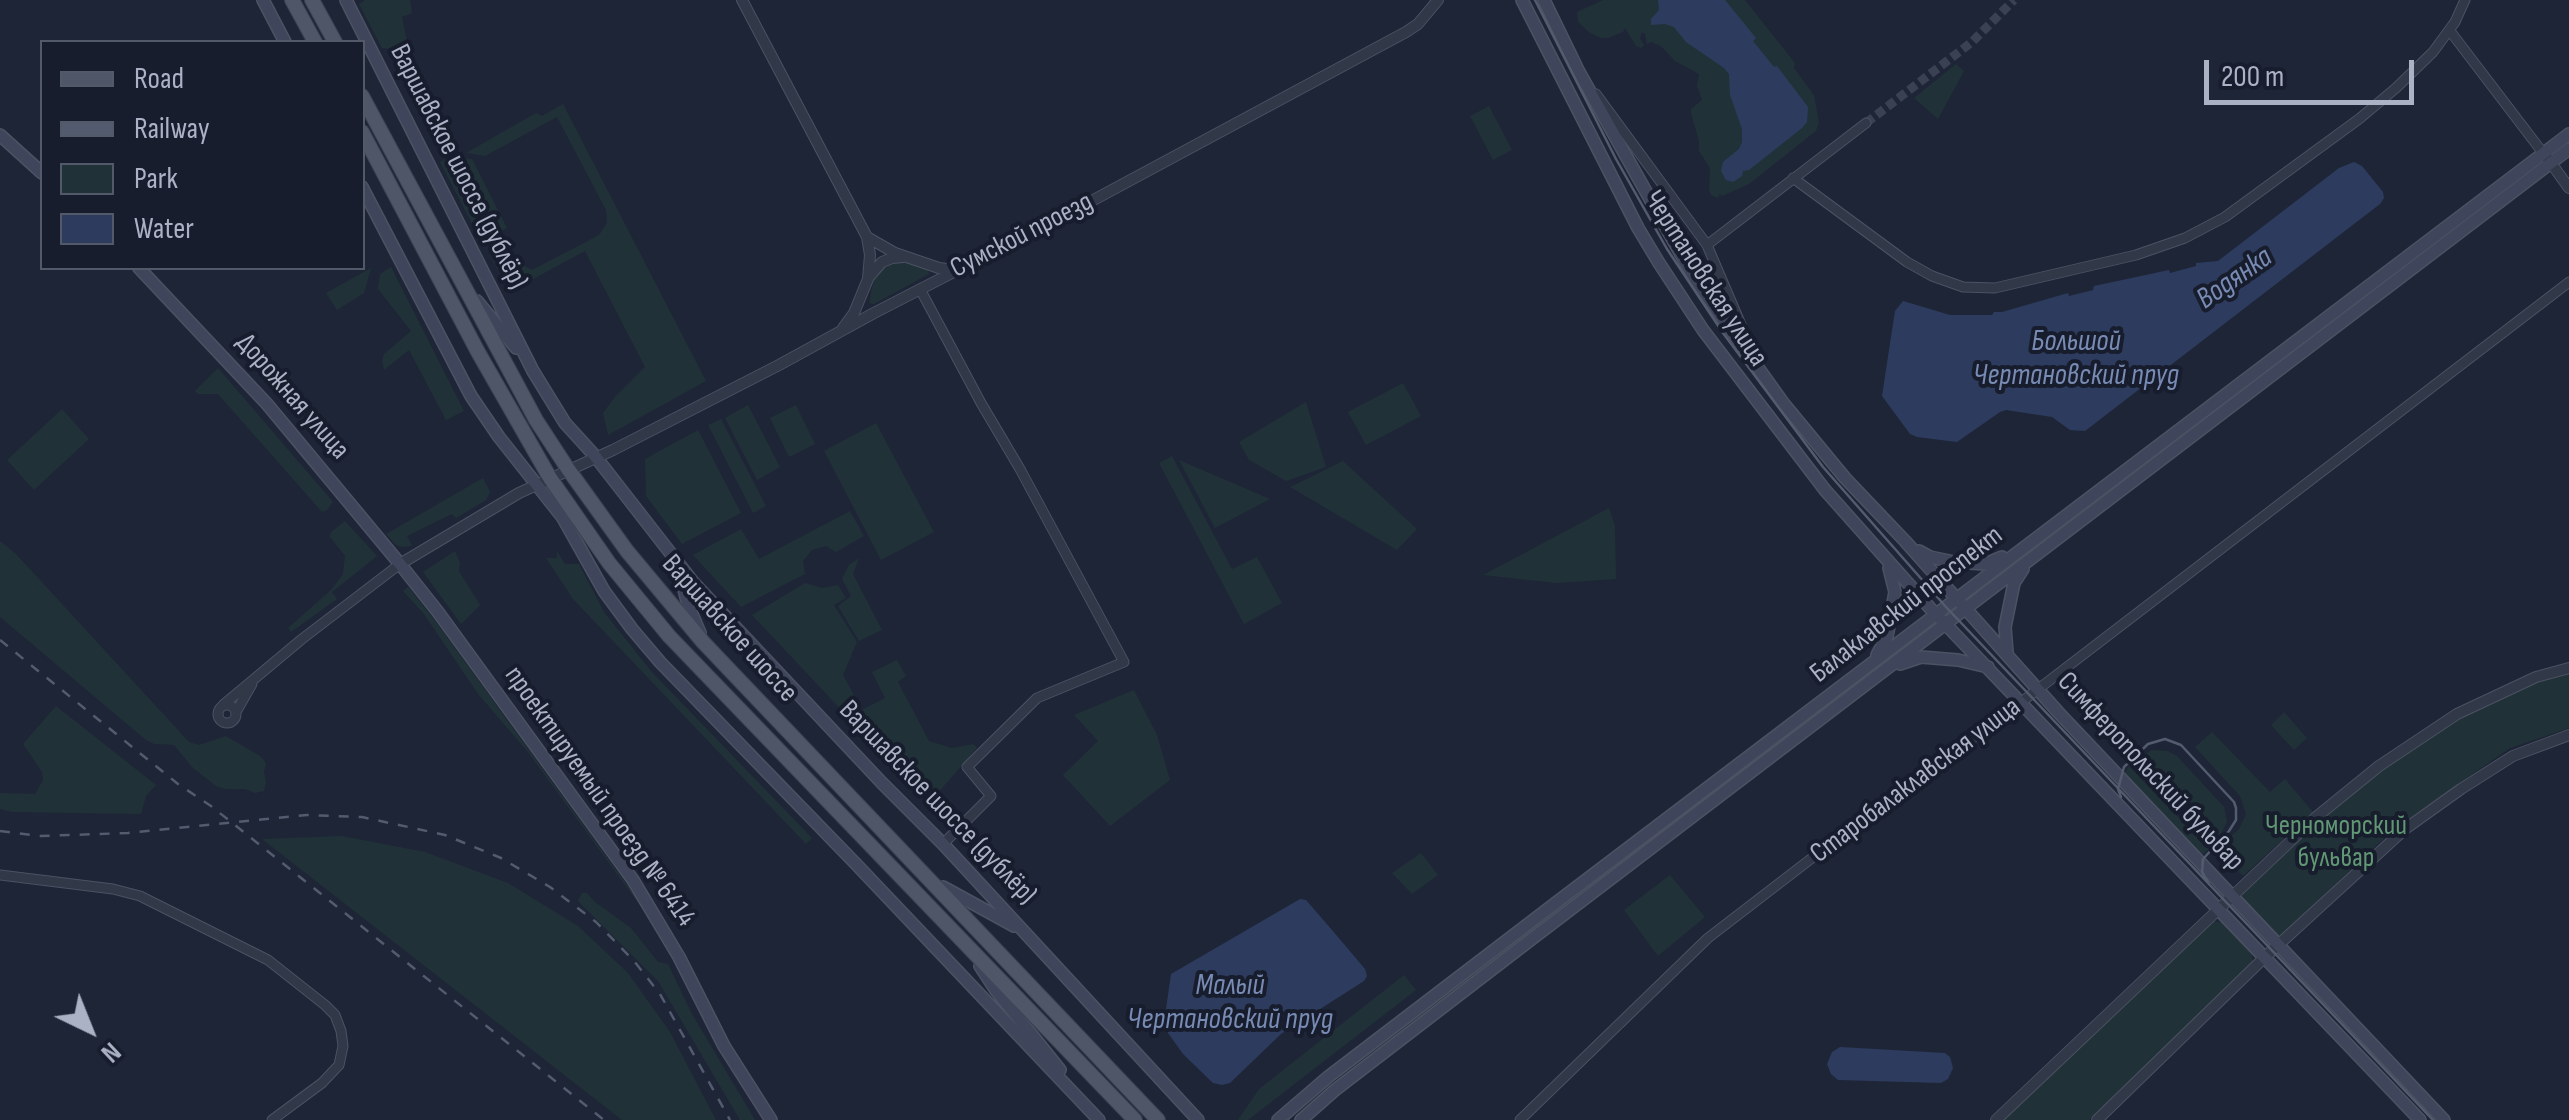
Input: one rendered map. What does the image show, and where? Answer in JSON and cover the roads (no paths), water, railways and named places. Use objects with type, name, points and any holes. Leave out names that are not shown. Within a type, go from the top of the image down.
[{"type":"main road","points":[[263,0],[284,40]]},
{"type":"main road","points":[[292,0],[314,40]]},
{"type":"main road","points":[[312,0],[333,40]]},
{"type":"main road","name":"Варшавское шоссе (дублёр)","points":[[346,0],[555,410],[676,563],[943,844],[1195,1120]]},
{"type":"main road","name":"Чертановская улица","points":[[1522,0],[1638,228],[1695,318],[1817,480],[1886,560]]},
{"type":"main road","name":"Чертановская улица","points":[[1544,0],[1576,68],[1691,273],[1764,378],[1845,478],[1906,542]]},
{"type":"main road","name":"Варшавское шоссе","points":[[365,102],[536,420],[627,551],[703,642],[930,878],[1091,1062],[1136,1120]]},
{"type":"main road","points":[[0,134],[40,171]]},
{"type":"main road","name":"Балаклавский проспект","points":[[1278,1120],[1328,1077],[1485,958],[1628,857],[1960,604],[2042,550],[2107,493],[2547,158],[2569,134]]},
{"type":"main road","name":"Варшавское шоссе","points":[[365,138],[544,481],[609,563],[670,636],[967,945],[1158,1120]]},
{"type":"main road","name":"Балаклавский проспект","points":[[2547,158],[2569,148]]},
{"type":"main road","points":[[365,190],[471,396],[499,437],[544,481],[604,591],[632,629],[1099,1120]]},
{"type":"main road","name":"Дорожная улица","points":[[141,270],[267,404],[400,564]]},
{"type":"main road","points":[[464,285],[534,372]]},
{"type":"main road","name":"Балаклавский проспект","points":[[1960,604],[2024,546],[2107,493]]},
{"type":"main road","points":[[1906,542],[1930,558],[1985,564],[2024,546]]},
{"type":"main road","name":"Симферопольский бульвар","points":[[1906,542],[2038,689],[2444,1120]]},
{"type":"main road","points":[[2008,656],[2006,627],[2014,583],[2042,550]]},
{"type":"main road","points":[[1874,670],[1887,637],[1895,592],[1886,560]]},
{"type":"main road","name":"Симферопольский бульвар","points":[[1886,560],[2420,1120]]},
{"type":"main road","points":[[676,563],[703,642]]},
{"type":"main road","name":"проектируемый проезд № 6414","points":[[400,564],[633,880],[679,956],[724,1046],[772,1120]]},
{"type":"main road","points":[[1874,670],[1921,657],[1988,667]]},
{"type":"main road","name":"Балаклавский проспект","points":[[1302,1120],[1628,857]]},
{"type":"main road","points":[[930,878],[1033,941]]},
{"type":"main road","points":[[967,945],[995,989],[1099,1120]]},
{"type":"street","points":[[742,0],[867,237],[868,279],[854,313],[839,333]]},
{"type":"street","points":[[1793,178],[1893,253],[1932,276],[1963,287],[1995,288],[2136,254],[2210,226],[2374,107],[2421,66],[2450,31],[2465,0]]},
{"type":"street","name":"Сумской проезд","points":[[400,564],[519,493],[613,450],[839,333],[1406,32],[1437,2]]},
{"type":"street","points":[[2450,31],[2569,188]]},
{"type":"street","points":[[1557,72],[1576,68],[1707,245],[1764,378]]},
{"type":"street","points":[[1707,245],[1866,123]]},
{"type":"street","points":[[867,237],[890,251],[958,270]]},
{"type":"street","points":[[868,279],[882,262],[907,257]]},
{"type":"street","points":[[926,262],[935,271],[925,286],[981,404],[1124,662],[1038,698],[967,767],[991,796],[943,844]]},
{"type":"street","name":"Старобалаклавская улица","points":[[1520,1120],[1708,938],[2569,282]]},
{"type":"street","points":[[862,295],[862,309],[874,312]]},
{"type":"street","points":[[256,677],[234,720],[223,722],[218,718],[224,705],[256,677],[400,564]]},
{"type":"street","points":[[1996,1120],[2315,818],[2379,766],[2457,714],[2536,677],[2569,668]]},
{"type":"street","points":[[224,705],[230,705],[236,712]]},
{"type":"street","points":[[2097,1120],[2278,945],[2396,838],[2513,756],[2569,735]]},
{"type":"street","points":[[0,876],[102,887],[140,896],[268,960],[325,1006],[335,1015],[341,1032],[339,1065],[322,1083],[272,1120]]},
{"type":"street","points":[[1485,958],[1494,959],[1492,970]]},
{"type":"water","points":[[1658,0],[1725,0],[1756,38],[1753,41],[1808,107],[1807,122],[1802,128],[1733,182],[1726,180],[1721,171],[1723,162],[1742,142],[1729,74],[1686,42],[1674,27],[1651,25],[1659,10]]},
{"type":"water","name":"Большой Чертановский пруд","points":[[2354,162],[2383,192],[2380,204],[2085,431],[2070,430],[2052,417],[2006,410],[1957,442],[1917,437],[1910,434],[1882,396],[1895,311],[1903,301],[1950,315],[1992,315],[2068,293],[2069,296],[2093,290],[2094,286],[2218,261],[2339,168]]},
{"type":"water","name":"Малый Чертановский пруд","points":[[1300,899],[1306,900],[1367,976],[1281,1034],[1230,1083],[1213,1083],[1168,1033],[1166,1009],[1171,974]]},
{"type":"water","points":[[1840,1047],[1945,1053],[1953,1068],[1941,1083],[1838,1080],[1827,1064],[1832,1052]]},
{"type":"tunnel","points":[[1866,123],[1972,42],[2014,0]]},
{"type":"tram line","points":[[1535,0],[1667,249],[1723,333],[1823,467],[1946,607],[2433,1120]]},
{"type":"tram line","points":[[2121,797],[2118,789],[2124,767],[2148,744],[2165,739],[2181,745],[2236,808],[2236,820],[2229,831],[2203,859],[2202,872],[2209,884]]},
{"type":"railway","points":[[0,640],[604,1120]]},
{"type":"railway","points":[[0,831],[40,836],[128,833],[307,815],[362,817],[445,835],[501,858],[550,887],[596,922],[660,994],[730,1120]]},
{"type":"water label","name":"Водянка","points":[[2235,279]]},
{"type":"park label","name":"Черноморский бульвар","points":[[2336,843]]}]
